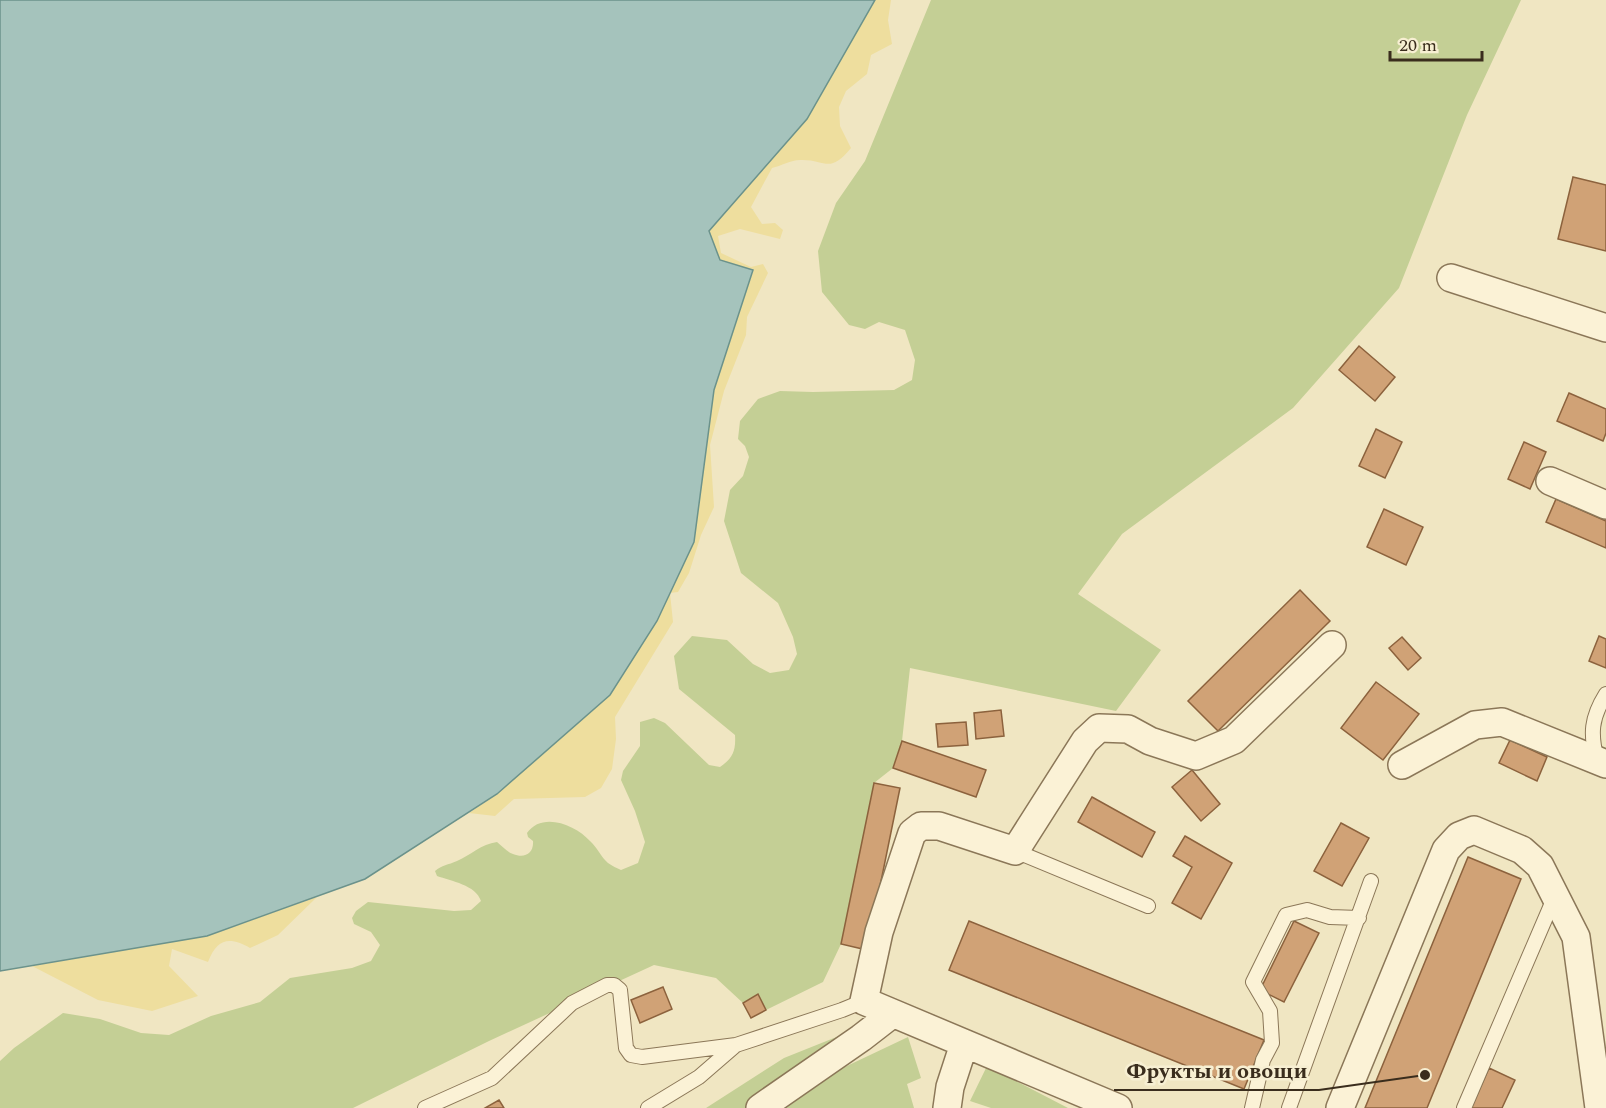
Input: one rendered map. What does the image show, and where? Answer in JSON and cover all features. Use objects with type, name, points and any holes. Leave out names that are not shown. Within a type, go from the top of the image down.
[{"type":"street","points":[[1451,278],[1606,328]]},
{"type":"street","points":[[1550,481],[1606,505]]},
{"type":"street","points":[[1118,1108],[892,1014],[864,1000],[879,932],[912,833],[921,826],[939,826],[1015,851],[1085,741],[1099,728],[1128,729],[1150,741],[1196,756],[1234,740],[1332,645]]},
{"type":"street","points":[[1402,765],[1475,725],[1502,722],[1603,766]]},
{"type":"street","points":[[1340,1108],[1446,850],[1459,836],[1474,830],[1522,850],[1540,866],[1576,937],[1598,1038],[1599,1108]]},
{"type":"street","points":[[760,1108],[892,1014]]},
{"type":"street","points":[[947,1108],[950,1087],[964,1044]]},
{"type":"lane","points":[[1603,766],[1592,742],[1593,726],[1606,694]]},
{"type":"lane","points":[[1015,851],[1148,906]]},
{"type":"lane","points":[[1289,1108],[1371,881]]},
{"type":"lane","points":[[1464,1108],[1555,896]]},
{"type":"lane","points":[[1252,1108],[1263,1060],[1272,1043],[1270,1011],[1253,982],[1286,915],[1307,910],[1330,917],[1359,918]]},
{"type":"lane","points":[[425,1108],[492,1078],[572,1003],[607,985],[614,985],[620,990],[626,1048],[631,1055],[642,1057],[736,1045],[842,1010],[864,1000]]},
{"type":"lane","points":[[648,1108],[699,1077],[736,1045]]},
{"type":"green space","points":[[931,0],[1521,0],[1467,115],[1399,288],[1293,408],[1122,534],[1078,594],[1161,650],[1116,711],[910,668],[902,741],[893,768],[874,783],[841,944],[823,982],[766,1010],[758,995],[743,1003],[716,978],[654,965],[489,1041],[353,1108],[0,1108],[0,1061],[14,1048],[63,1013],[100,1019],[141,1033],[169,1035],[211,1016],[260,1002],[290,978],[352,968],[371,961],[380,945],[371,932],[354,924],[352,918],[356,911],[368,902],[454,911],[471,910],[481,901],[474,891],[462,884],[437,876],[435,871],[486,845],[497,842],[511,853],[521,856],[528,854],[532,849],[533,841],[527,833],[533,826],[550,822],[576,830],[592,843],[608,863],[621,870],[638,863],[645,842],[635,811],[621,780],[623,771],[640,746],[640,722],[654,718],[665,723],[709,765],[720,767],[731,757],[735,735],[679,689],[674,656],[692,636],[727,640],[753,664],[770,673],[789,670],[797,654],[793,637],[778,603],[741,573],[724,521],[730,490],[743,476],[749,457],[745,446],[738,439],[740,421],[758,399],[780,391],[894,390],[912,380],[915,360],[905,330],[879,322],[865,329],[849,325],[822,292],[818,251],[836,203],[865,161]]},
{"type":"green space","points":[[859,1028],[755,1108],[706,1108],[784,1058]]},
{"type":"green space","points":[[908,1037],[921,1078],[907,1084],[914,1108],[779,1108],[811,1083]]},
{"type":"green space","points":[[987,1066],[1068,1108],[991,1108],[970,1101]]},
{"type":"sand","points":[[875,0],[891,0],[888,20],[892,44],[871,55],[867,74],[846,91],[839,107],[840,126],[851,148],[844,156],[832,163],[797,160],[772,168],[751,207],[762,224],[775,223],[783,230],[780,239],[740,229],[718,236],[721,253],[751,267],[763,264],[768,273],[747,317],[746,335],[724,391],[710,445],[714,507],[701,535],[689,573],[678,592],[670,593],[694,542],[714,390],[753,271],[720,260],[709,231],[807,119]]},
{"type":"sand","points":[[670,593],[673,622],[615,717],[616,739],[612,769],[601,788],[585,797],[514,799],[495,816],[469,813],[497,794],[610,695],[657,621]]},
{"type":"sand","points":[[317,897],[278,935],[250,948],[236,942],[224,942],[215,948],[208,962],[172,949],[169,966],[198,996],[152,1011],[98,1000],[32,966],[207,936]]},
{"type":"water","points":[[0,0],[875,0],[807,119],[709,231],[720,260],[753,270],[714,390],[694,542],[657,621],[610,695],[497,794],[365,879],[207,936],[0,971]]},
{"type":"building","points":[[1573,177],[1606,185],[1606,251],[1558,239]]},
{"type":"building","points":[[1359,346],[1395,377],[1375,401],[1339,370]]},
{"type":"building","points":[[1569,393],[1606,409],[1606,433],[1603,441],[1557,421]]},
{"type":"building","points":[[1376,429],[1402,442],[1385,478],[1359,466]]},
{"type":"building","points":[[1524,442],[1546,452],[1530,489],[1508,479]]},
{"type":"building","points":[[1556,499],[1606,521],[1606,548],[1546,522]]},
{"type":"building","points":[[1384,509],[1423,527],[1406,565],[1367,547]]},
{"type":"building","points":[[1300,590],[1330,621],[1218,731],[1188,701]]},
{"type":"building","points":[[1599,636],[1606,639],[1606,668],[1589,661]]},
{"type":"building","points":[[1402,637],[1421,658],[1408,670],[1389,648]]},
{"type":"building","points":[[1376,682],[1419,714],[1383,760],[1341,728]]},
{"type":"building","points":[[1001,710],[1004,736],[976,739],[974,713]]},
{"type":"building","points":[[966,722],[968,745],[938,747],[936,724]]},
{"type":"building","points":[[1510,740],[1547,757],[1537,781],[1499,763]]},
{"type":"building","points":[[902,741],[986,770],[976,797],[893,768]]},
{"type":"building","points":[[1192,770],[1220,804],[1201,821],[1172,787]]},
{"type":"building","points":[[874,783],[900,788],[867,950],[841,944]]},
{"type":"building","points":[[1092,797],[1155,832],[1142,857],[1078,822]]},
{"type":"building","points":[[1341,823],[1369,838],[1342,886],[1314,871]]},
{"type":"building","points":[[1185,836],[1232,863],[1201,919],[1172,903],[1192,867],[1173,856]]},
{"type":"building","points":[[1468,857],[1521,879],[1427,1108],[1365,1108]]},
{"type":"building","points":[[969,921],[1264,1040],[1244,1089],[949,970]]},
{"type":"building","points":[[1294,921],[1319,933],[1284,1002],[1260,990]]},
{"type":"building","points":[[663,987],[672,1009],[640,1023],[631,1000]]},
{"type":"building","points":[[758,994],[766,1010],[751,1018],[743,1003]]},
{"type":"building","points":[[1489,1068],[1515,1080],[1502,1108],[1471,1108]]},
{"type":"building","points":[[499,1100],[504,1108],[485,1108]]},
{"type":"place","name":"Фрукты и овощи","points":[[1425,1075]]}]
